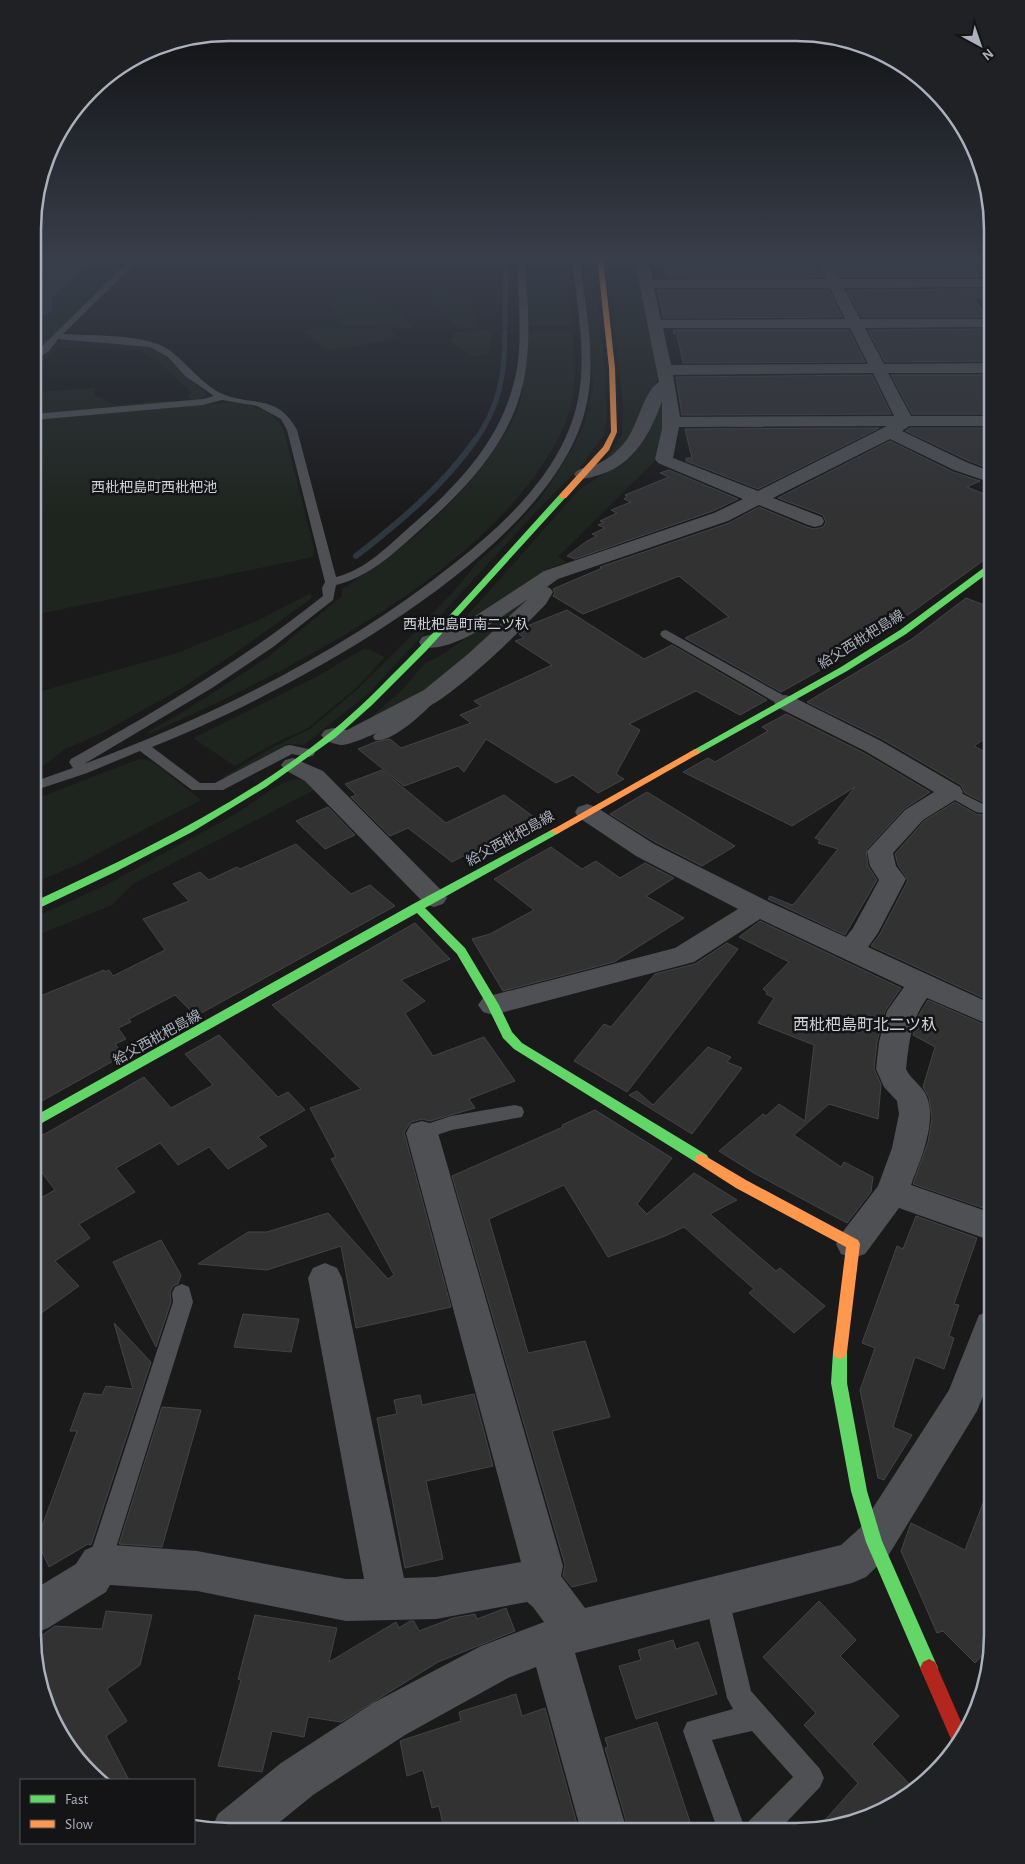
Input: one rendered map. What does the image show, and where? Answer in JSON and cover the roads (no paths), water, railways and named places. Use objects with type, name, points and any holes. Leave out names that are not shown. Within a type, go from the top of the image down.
[{"type":"street","points":[[41,903],[139,857],[218,814],[300,759],[359,713],[430,642],[606,448],[614,432],[610,344]]},
{"type":"street","points":[[659,344],[673,422],[664,459],[815,520]]},
{"type":"street","points":[[865,344],[905,421]]},
{"type":"street","points":[[666,377],[878,368],[984,368]]},
{"type":"street","points":[[583,474],[599,471],[631,447],[644,428],[658,390],[666,377]]},
{"type":"street","points":[[673,422],[984,420]]},
{"type":"street","points":[[430,642],[452,636],[479,622],[547,577],[721,517],[890,432],[905,421]]},
{"type":"street","points":[[890,432],[960,466],[984,475]]},
{"type":"street","name":"給父西枇杷島線","points":[[41,1119],[274,990],[586,812],[785,702],[903,632],[984,572]]},
{"type":"street","points":[[333,735],[342,738],[355,735],[432,695],[476,659],[539,600],[538,597],[555,581],[547,577]]},
{"type":"street","points":[[785,702],[873,746],[951,792],[914,815],[880,851],[880,862],[884,870],[893,879],[864,933],[850,951]]},
{"type":"street","points":[[300,759],[425,903],[461,952],[493,1005],[507,1035],[518,1046],[646,1123],[741,1184],[853,1244]]},
{"type":"street","points":[[586,812],[645,850],[759,908],[984,1012]]},
{"type":"street","points":[[493,1005],[684,955],[759,908]]},
{"type":"street","points":[[921,984],[902,1011],[894,1042],[891,1069],[895,1080],[912,1096],[915,1114],[908,1148],[892,1192],[853,1244],[840,1338],[839,1383],[859,1491],[874,1542],[956,1732]]},
{"type":"street","points":[[422,1133],[543,1566],[539,1585]]},
{"type":"street","points":[[892,1192],[984,1224]]},
{"type":"street","points":[[325,1278],[388,1599]]},
{"type":"street","points":[[243,1823],[297,1779],[390,1720],[496,1661],[563,1636],[716,1595],[852,1563],[874,1542],[964,1399],[984,1347]]},
{"type":"street","points":[[41,1608],[91,1578],[99,1564],[197,1571],[346,1600],[436,1598],[533,1580],[548,1592],[563,1636],[602,1823]]},
{"type":"lane","points":[[41,353],[50,344]]},
{"type":"lane","points":[[82,770],[76,762],[166,713],[231,671],[290,629],[329,597],[328,588],[330,582],[289,422],[274,410],[259,404],[222,397],[188,374],[162,349],[145,344]]},
{"type":"lane","points":[[330,582],[342,581],[370,565],[406,537],[460,488],[476,470],[495,443],[511,410],[520,382],[522,344]]},
{"type":"lane","points":[[41,785],[142,746],[280,682],[342,648],[435,587],[487,543],[533,497],[564,450],[580,412],[584,394],[583,344]]},
{"type":"lane","points":[[41,416],[202,402],[222,397]]},
{"type":"lane","points":[[666,634],[785,702]]},
{"type":"lane","points":[[380,737],[401,725],[415,714],[432,695]]},
{"type":"lane","points":[[142,746],[197,787],[208,788],[218,787],[290,749],[300,759]]},
{"type":"lane","points":[[951,792],[981,809],[984,808]]},
{"type":"lane","points":[[422,1133],[451,1123],[515,1112]]},
{"type":"lane","points":[[99,1564],[184,1302],[182,1293]]},
{"type":"lane","points":[[716,1595],[740,1698],[811,1778],[767,1823]]},
{"type":"lane","points":[[729,1823],[696,1731],[757,1717]]},
{"type":"waterway","points":[[475,441],[490,415],[499,389],[504,361],[505,344]]},
{"type":"waterway","points":[[356,556],[420,502],[450,472],[476,439]]},
{"type":"district","name":"西枇杷島町西枇杷池","points":[[154,487]]},
{"type":"district","name":"西枇杷島町南二ツ杁","points":[[466,624]]},
{"type":"district","name":"西枇杷島町北二ツ杁","points":[[865,1024]]}]
